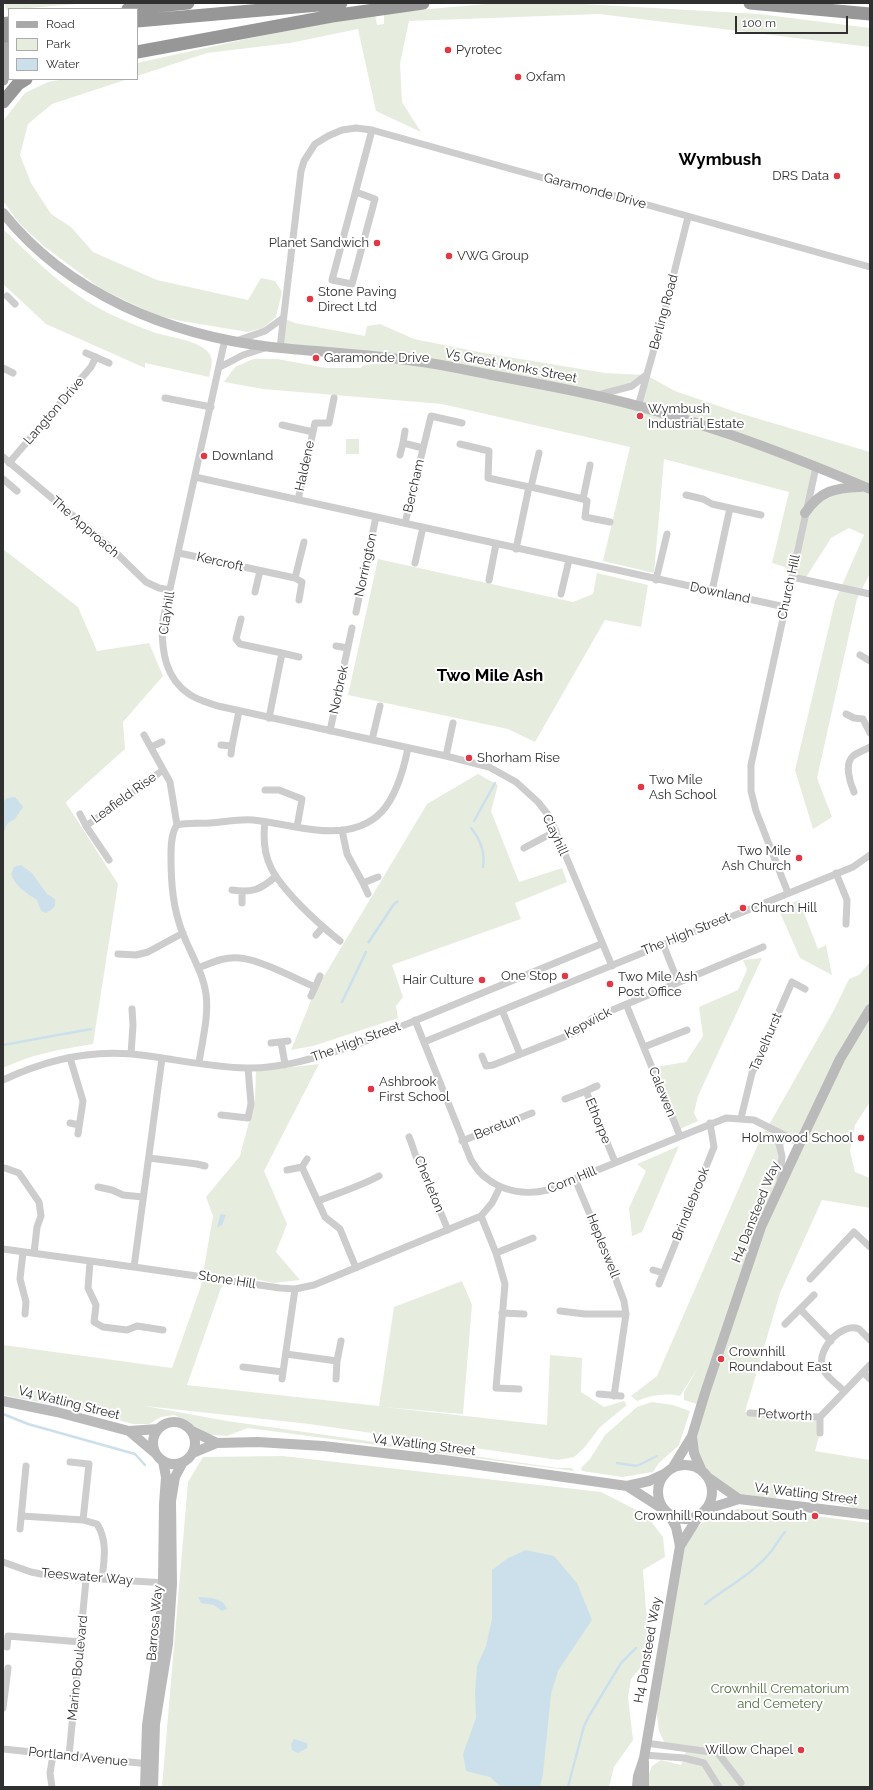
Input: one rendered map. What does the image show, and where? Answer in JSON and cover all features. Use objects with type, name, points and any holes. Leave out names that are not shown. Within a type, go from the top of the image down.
[{"type":"highway","points":[[138,8],[188,3]]},
{"type":"highway","points":[[138,21],[340,3]]},
{"type":"highway","points":[[138,52],[332,16],[423,3]]},
{"type":"highway","points":[[750,3],[870,14]]},
{"type":"highway","points":[[3,102],[18,84],[24,80]]},
{"type":"main road","points":[[3,37],[5,52],[3,80]]},
{"type":"street","name":"Garamonde Drive","points":[[275,347],[283,318],[301,171],[304,161],[315,144],[342,130],[356,128],[372,130],[870,267]]},
{"type":"street","points":[[356,192],[375,199],[352,284],[332,280],[372,130]]},
{"type":"street","name":"V5 Great Monks Street","points":[[3,212],[19,231],[74,279],[102,296],[130,310],[178,328],[230,340],[275,347],[416,361],[594,395],[732,435],[867,488]]},
{"type":"street","name":"Berling Road","points":[[638,407],[688,217]]},
{"type":"street","points":[[4,296],[15,304]]},
{"type":"street","points":[[230,340],[266,331],[283,318]]},
{"type":"street","name":"Clayhill","points":[[230,340],[220,367],[162,625],[162,648],[166,666],[176,681],[189,694],[218,706],[446,756],[488,767],[516,782],[538,802],[549,816],[601,944]]},
{"type":"street","points":[[220,367],[243,355],[275,347]]},
{"type":"street","points":[[86,353],[109,363]]},
{"type":"street","name":"Langton Drive","points":[[9,463],[91,367],[96,357]]},
{"type":"street","points":[[3,368],[13,373]]},
{"type":"street","points":[[594,395],[632,386],[646,375]]},
{"type":"street","points":[[165,398],[211,407]]},
{"type":"street","name":"Haldene","points":[[298,500],[315,423],[329,423],[334,398]]},
{"type":"street","name":"Bercham","points":[[405,523],[431,416],[462,423]]},
{"type":"street","name":"Haldene","points":[[282,425],[313,432]]},
{"type":"street","name":"Bercham","points":[[400,455],[405,431]]},
{"type":"street","name":"Bercham","points":[[402,443],[423,448]]},
{"type":"street","points":[[460,444],[489,451],[488,478],[583,499],[587,501],[584,517],[610,522]]},
{"type":"street","points":[[516,549],[539,453]]},
{"type":"street","name":"The Approach","points":[[3,457],[109,546],[146,582],[159,588],[170,590]]},
{"type":"street","points":[[583,499],[590,465]]},
{"type":"street","name":"Church Hill","points":[[788,892],[756,811],[751,791],[751,765],[784,607],[816,467]]},
{"type":"street","name":"Downland","points":[[195,477],[656,580],[784,607]]},
{"type":"street","points":[[3,479],[17,491]]},
{"type":"street","points":[[805,513],[813,501],[825,493],[841,488],[867,488]]},
{"type":"street","points":[[686,495],[730,508],[761,515]]},
{"type":"street","points":[[712,591],[730,508]]},
{"type":"street","name":"Norrington","points":[[356,612],[376,517]]},
{"type":"street","points":[[415,563],[423,527]]},
{"type":"street","points":[[656,580],[667,534]]},
{"type":"street","points":[[299,600],[302,582],[295,578],[304,542]]},
{"type":"street","points":[[489,580],[496,544]]},
{"type":"street","name":"Kercroft","points":[[179,553],[295,578]]},
{"type":"street","points":[[561,594],[569,560]]},
{"type":"street","name":"Kercroft","points":[[255,592],[260,571]]},
{"type":"street","points":[[792,577],[870,594]]},
{"type":"street","points":[[241,619],[236,638],[240,644],[299,657]]},
{"type":"street","name":"Norbrek","points":[[330,731],[352,628]]},
{"type":"street","name":"Norbrek","points":[[336,646],[348,648]]},
{"type":"street","points":[[269,718],[282,653]]},
{"type":"street","points":[[860,655],[870,662]]},
{"type":"street","points":[[372,740],[380,706]]},
{"type":"street","points":[[231,754],[239,711]]},
{"type":"street","points":[[846,714],[854,718],[863,719],[870,733]]},
{"type":"street","points":[[446,756],[454,723]]},
{"type":"street","name":"Leafield Rise","points":[[144,735],[170,782],[177,825],[174,829],[172,845],[171,878],[175,909],[183,933],[198,968],[206,994],[206,1013],[199,1063]]},
{"type":"street","points":[[151,747],[162,742]]},
{"type":"street","points":[[221,745],[232,746]]},
{"type":"street","points":[[854,792],[848,778],[850,760],[853,756],[870,747]]},
{"type":"street","points":[[177,825],[183,823],[211,823],[230,819],[265,822],[318,830],[342,830],[358,827],[371,821],[384,809],[394,795],[402,775],[408,748]]},
{"type":"street","name":"Leafield Rise","points":[[86,826],[162,770]]},
{"type":"street","points":[[266,790],[279,790],[302,799],[297,827]]},
{"type":"street","name":"Leafield Rise","points":[[80,814],[108,860]]},
{"type":"street","points":[[265,822],[264,833],[266,851],[269,864],[275,877],[322,928],[340,941]]},
{"type":"street","points":[[342,830],[347,854],[368,894]]},
{"type":"street","points":[[524,848],[556,831]]},
{"type":"street","name":"The High Street","points":[[424,1042],[612,966],[622,960],[788,892],[853,867],[870,855]]},
{"type":"street","points":[[836,873],[847,900],[846,924]]},
{"type":"street","points":[[232,890],[242,892],[256,890],[275,877]]},
{"type":"street","points":[[363,883],[378,877]]},
{"type":"street","points":[[242,892],[242,903]]},
{"type":"street","points":[[316,935],[322,928]]},
{"type":"street","points":[[118,954],[136,955],[148,952],[183,933]]},
{"type":"street","points":[[601,944],[612,966]]},
{"type":"street","name":"The High Street","points":[[3,1080],[45,1064],[91,1054],[131,1054],[248,1068],[285,1064],[322,1056],[356,1045],[601,944]]},
{"type":"street","points":[[662,944],[678,982]]},
{"type":"street","name":"Kepwick","points":[[482,1056],[486,1066],[493,1065],[577,1032],[591,1019],[763,947]]},
{"type":"street","points":[[198,968],[220,959],[239,958],[253,960],[315,987]]},
{"type":"street","points":[[311,996],[320,976]]},
{"type":"street","name":"Tavelhurst","points":[[741,1118],[752,1073],[792,982],[806,989]]},
{"type":"street","name":"Calewen","points":[[626,1004],[680,1136]]},
{"type":"street","points":[[131,1054],[133,1026],[132,1009]]},
{"type":"street","name":"H4 Dansteed Way","points":[[673,1467],[692,1436],[761,1227],[840,1059],[870,1009]]},
{"type":"street","points":[[502,1010],[520,1054]]},
{"type":"street","name":"Corn Hill","points":[[415,1020],[462,1141],[471,1160],[484,1177],[500,1187],[516,1192],[534,1193],[548,1190],[710,1123],[726,1118],[754,1120],[776,1132],[800,1142]]},
{"type":"street","points":[[644,1047],[687,1030]]},
{"type":"street","points":[[271,1043],[284,1041],[285,1064]]},
{"type":"street","points":[[70,1058],[83,1101],[78,1134]]},
{"type":"street","points":[[134,1267],[162,1058]]},
{"type":"street","points":[[221,1115],[248,1118],[251,1104],[248,1068]]},
{"type":"street","name":"Ethorpe","points":[[597,1086],[586,1091],[615,1162]]},
{"type":"street","points":[[565,1100],[586,1091]]},
{"type":"street","name":"Beretun","points":[[462,1141],[532,1113]]},
{"type":"street","points":[[70,1123],[79,1125]]},
{"type":"street","name":"Brindlebrook","points":[[658,1284],[714,1147],[710,1123]]},
{"type":"street","points":[[776,1132],[782,1156],[780,1184]]},
{"type":"street","name":"Cherleton","points":[[409,1137],[415,1151],[416,1160],[422,1168],[448,1230]]},
{"type":"street","points":[[149,1158],[205,1166]]},
{"type":"street","points":[[287,1170],[302,1167],[307,1159]]},
{"type":"street","points":[[302,1167],[325,1217],[340,1229],[356,1268]]},
{"type":"street","points":[[5,1168],[19,1173],[39,1202],[41,1216],[36,1227],[34,1253]]},
{"type":"street","points":[[318,1201],[369,1182],[379,1176]]},
{"type":"street","name":"Hepleswell","points":[[575,1179],[619,1285],[626,1314],[617,1396],[600,1394]]},
{"type":"street","points":[[98,1187],[112,1190],[123,1196],[143,1198]]},
{"type":"street","name":"Stone Hill","points":[[3,1249],[280,1288],[295,1288],[314,1285],[481,1216],[492,1203],[500,1187]]},
{"type":"street","points":[[481,1216],[496,1253],[505,1284],[496,1391],[519,1389]]},
{"type":"street","points":[[810,1279],[854,1232],[870,1247]]},
{"type":"street","points":[[496,1253],[533,1238]]},
{"type":"street","points":[[23,1252],[20,1279],[26,1302],[25,1314]]},
{"type":"street","points":[[90,1262],[88,1288],[96,1305],[94,1322],[103,1327],[127,1330],[137,1326],[163,1330]]},
{"type":"street","points":[[653,1270],[663,1273]]},
{"type":"street","points":[[243,1367],[282,1376],[295,1288]]},
{"type":"street","points":[[785,1324],[814,1295]]},
{"type":"street","points":[[800,1309],[831,1341]]},
{"type":"street","points":[[560,1311],[585,1314],[626,1314]]},
{"type":"street","points":[[502,1313],[524,1314]]},
{"type":"street","points":[[844,1391],[823,1370],[821,1357],[824,1348],[840,1332],[856,1328],[870,1340]]},
{"type":"street","points":[[336,1379],[341,1341]]},
{"type":"street","points":[[286,1354],[338,1361]]},
{"type":"street","name":"Petworth","points":[[820,1433],[820,1416],[870,1365]]},
{"type":"street","points":[[863,1372],[870,1379]]},
{"type":"street","name":"V4 Watling Street","points":[[3,1401],[57,1412],[129,1431],[158,1429]]},
{"type":"street","name":"Petworth","points":[[750,1413],[820,1416]]},
{"type":"street","points":[[173,1422],[183,1424],[192,1432],[195,1444],[193,1453],[183,1462],[172,1464],[163,1461],[155,1453],[153,1448],[153,1438],[158,1429],[162,1425],[173,1422]]},
{"type":"street","name":"V4 Watling Street","points":[[129,1431],[155,1453]]},
{"type":"street","name":"V4 Watling Street","points":[[192,1432],[217,1443]]},
{"type":"street","name":"H4 Dansteed Way","points":[[692,1436],[694,1453],[701,1469]]},
{"type":"street","name":"V4 Watling Street","points":[[193,1453],[217,1443],[258,1442],[323,1446],[444,1460],[627,1486],[649,1481],[664,1474]]},
{"type":"street","name":"Barrosa Way","points":[[163,1461],[166,1477],[164,1504],[168,1583]]},
{"type":"street","points":[[70,1462],[98,1466]]},
{"type":"street","name":"Barrosa Way","points":[[153,1787],[147,1725],[168,1583],[171,1501],[175,1477],[183,1462]]},
{"type":"street","points":[[83,1520],[89,1464]]},
{"type":"street","points":[[687,1464],[701,1469],[709,1478],[712,1494],[704,1511],[693,1518],[684,1519],[675,1517],[665,1511],[659,1500],[659,1482],[664,1474],[673,1467],[687,1464]]},
{"type":"street","points":[[20,1529],[26,1466]]},
{"type":"street","name":"V4 Watling Street","points":[[709,1478],[739,1499]]},
{"type":"street","name":"V4 Watling Street","points":[[627,1486],[665,1511]]},
{"type":"street","name":"V4 Watling Street","points":[[704,1511],[739,1499],[870,1515]]},
{"type":"street","name":"H4 Dansteed Way","points":[[637,1787],[638,1776],[644,1757],[680,1546],[676,1528],[665,1511]]},
{"type":"street","name":"H4 Dansteed Way","points":[[680,1546],[704,1511]]},
{"type":"street","points":[[22,1516],[83,1520],[97,1524],[101,1530],[105,1552],[102,1579]]},
{"type":"street","name":"Teeswater Way","points":[[3,1562],[31,1572],[51,1576],[86,1580],[102,1579],[168,1583]]},
{"type":"street","name":"Marino Boulevard","points":[[69,1756],[86,1580]]},
{"type":"street","points":[[7,1647],[8,1636],[81,1642]]},
{"type":"street","points":[[3,1708],[8,1668]]},
{"type":"street","points":[[646,1743],[718,1753],[741,1783]]},
{"type":"street","name":"Portland Avenue","points":[[3,1749],[150,1764]]},
{"type":"street","points":[[52,1787],[50,1773],[53,1755]]},
{"type":"street","points":[[644,1757],[684,1758],[704,1764],[719,1787]]},
{"type":"street","name":"H4 Dansteed Way","points":[[644,1757],[644,1787]]},
{"type":"street","name":"Barrosa Way","points":[[145,1787],[150,1764]]},
{"type":"green space","points":[[5,3],[88,3],[29,8],[8,8],[8,10],[6,10]]},
{"type":"green space","points":[[497,3],[566,3],[759,14],[870,28],[870,47],[599,14],[409,21],[400,63],[402,102],[421,132],[376,111],[358,29],[290,43],[207,53],[138,76],[138,63],[246,39],[375,14],[377,25],[384,24],[384,13]]},
{"type":"green space","points":[[59,80],[125,80],[52,104],[28,124],[20,155],[31,183],[51,214],[71,227],[93,252],[157,280],[248,300],[261,278],[275,281],[282,292],[276,317],[263,328],[248,332],[181,321],[156,315],[101,289],[45,247],[19,223],[3,201],[3,121],[25,93],[48,82]]},
{"type":"green space","points":[[3,229],[53,276],[80,297],[95,306],[148,330],[189,341],[202,347],[207,351],[212,360],[209,377],[145,363],[145,368],[46,324],[3,284]]},
{"type":"green space","points":[[283,318],[295,323],[365,336],[367,326],[380,324],[414,339],[484,353],[605,373],[646,375],[675,391],[739,413],[870,452],[870,573],[857,599],[817,778],[832,817],[813,829],[795,770],[835,601],[864,535],[849,528],[831,538],[805,579],[792,577],[785,567],[772,563],[789,492],[664,459],[654,573],[603,561],[630,447],[442,404],[263,389],[224,382],[235,367],[253,359],[277,359],[327,368],[361,368],[363,365],[413,361],[280,348]],"holes":[[[646,375],[638,407],[595,395],[617,391]],[[816,467],[862,487],[825,493],[805,512]]]},
{"type":"green space","points":[[346,439],[359,439],[359,454],[346,454]]},
{"type":"green space","points":[[3,549],[78,607],[97,651],[149,643],[163,676],[123,722],[125,749],[66,803],[118,884],[93,1044],[36,1056],[3,1068]]},
{"type":"green space","points":[[378,559],[573,602],[593,594],[597,573],[648,585],[641,627],[605,620],[535,742],[508,729],[348,695]]},
{"type":"green space","points":[[478,774],[498,785],[491,811],[519,882],[562,868],[567,882],[515,903],[521,919],[392,965],[403,997],[396,1006],[398,1018],[313,1046],[291,1050],[314,993],[427,804]]},
{"type":"green space","points":[[799,900],[818,949],[826,945],[832,975],[800,958],[778,908]]},
{"type":"green space","points":[[762,958],[698,1096],[694,1113],[698,1121],[680,1129],[656,1067],[686,1062],[703,1036],[699,1007],[738,990],[747,970],[743,960]]},
{"type":"green space","points":[[870,962],[870,1102],[855,1125],[850,1151],[855,1172],[870,1178],[870,1208],[822,1200],[780,1293],[745,1412],[769,1414],[763,1422],[768,1416],[820,1417],[820,1433],[815,1451],[870,1460],[870,1515],[855,1513],[852,1507],[777,1491],[775,1505],[739,1499],[709,1478],[704,1472],[694,1453],[700,1405],[684,1400],[684,1392],[699,1366],[680,1396],[658,1395],[637,1401],[631,1396],[657,1376],[762,1135],[834,1010],[849,979],[859,975]],"holes":[[[785,1136],[799,1143],[780,1182]]]},
{"type":"green space","points":[[319,1064],[264,1171],[287,1224],[276,1252],[300,1280],[274,1283],[235,1275],[221,1288],[187,1385],[379,1406],[394,1307],[462,1281],[472,1305],[463,1414],[384,1407],[547,1425],[550,1355],[582,1358],[581,1392],[604,1407],[624,1401],[627,1405],[600,1427],[584,1448],[574,1457],[558,1460],[309,1424],[145,1406],[227,1421],[558,1468],[572,1468],[574,1471],[248,1428],[227,1436],[203,1434],[188,1421],[174,1415],[161,1417],[149,1424],[133,1424],[79,1410],[3,1395],[3,1345],[172,1368],[201,1286],[213,1216],[206,1197],[240,1156],[255,1099],[256,1071]]},
{"type":"green space","points":[[679,1146],[642,1232],[632,1236],[629,1208],[646,1171],[637,1164]]},
{"type":"green space","points":[[652,1402],[673,1405],[690,1411],[679,1445],[659,1463],[653,1472],[622,1477],[582,1471],[581,1468],[590,1459],[605,1435],[637,1407]]},
{"type":"green space","points":[[283,1456],[601,1492],[646,1515],[663,1537],[665,1557],[643,1570],[646,1611],[650,1629],[643,1665],[631,1679],[628,1697],[633,1740],[614,1767],[609,1787],[162,1787],[188,1482],[203,1457]]},
{"type":"green space","name":"Crownhill Crematorium and Cemetery","points":[[737,1509],[760,1509],[870,1523],[870,1787],[644,1787],[652,1766],[661,1760],[681,1765],[684,1758],[686,1764],[685,1749],[665,1744],[659,1731],[656,1708],[681,1557],[691,1536],[701,1524],[715,1516]]},
{"type":"water","points":[[15,797],[23,807],[15,819],[8,824],[3,834],[3,802],[7,798]]},
{"type":"water","points":[[21,865],[32,873],[47,894],[55,899],[55,906],[50,911],[46,913],[41,911],[37,900],[25,892],[15,882],[11,874],[14,867]]},
{"type":"water","points":[[398,900],[399,902],[395,905],[369,944],[367,942],[393,903]]},
{"type":"water","points":[[220,1215],[226,1215],[222,1225],[217,1228]]},
{"type":"water","points":[[526,1550],[554,1556],[577,1583],[592,1620],[558,1671],[551,1694],[543,1774],[540,1787],[501,1787],[490,1777],[466,1771],[463,1754],[476,1718],[475,1693],[477,1666],[486,1646],[492,1619],[492,1570],[508,1558]]},
{"type":"water","points":[[198,1597],[219,1600],[227,1609],[222,1611],[214,1605],[201,1603]]},
{"type":"water","points":[[294,1739],[307,1743],[307,1748],[298,1753],[292,1750],[291,1744]]},
{"type":"waterway","points":[[474,821],[495,783]]},
{"type":"waterway","points":[[471,828],[482,847],[483,867]]},
{"type":"waterway","points":[[342,1002],[366,952]]},
{"type":"waterway","points":[[3,1045],[91,1029]]},
{"type":"waterway","points":[[3,1414],[28,1424],[135,1454],[145,1465]]},
{"type":"waterway","points":[[617,1463],[637,1466],[657,1456]]},
{"type":"waterway","points":[[705,1604],[755,1568],[769,1554],[785,1532]]},
{"type":"waterway","points":[[568,1787],[584,1726],[621,1663],[636,1648]]},
{"type":"place","name":"Pyrotec","points":[[448,50]]},
{"type":"place","name":"Oxfam","points":[[518,77]]},
{"type":"place","name":"DRS Data","points":[[837,176]]},
{"type":"place","name":"Planet Sandwich","points":[[377,243]]},
{"type":"place","name":"VWG Group","points":[[449,256]]},
{"type":"place","name":"Stone Paving Direct Ltd","points":[[310,299]]},
{"type":"place","name":"Garamonde Drive","points":[[316,358]]},
{"type":"place","name":"Wymbush Industrial Estate","points":[[640,416]]},
{"type":"place","name":"Downland","points":[[204,456]]},
{"type":"place","name":"Shorham Rise","points":[[469,758]]},
{"type":"place","name":"Two Mile Ash School","points":[[641,787]]},
{"type":"place","name":"Two Mile Ash Church","points":[[799,858]]},
{"type":"place","name":"Church Hill","points":[[743,908]]},
{"type":"place","name":"One Stop","points":[[565,976]]},
{"type":"place","name":"Hair Culture","points":[[482,980]]},
{"type":"place","name":"Two Mile Ash Post Office","points":[[610,984]]},
{"type":"place","name":"Ashbrook First School","points":[[371,1089]]},
{"type":"place","name":"Holmwood School","points":[[861,1138]]},
{"type":"place","name":"Crownhill Roundabout East","points":[[721,1359]]},
{"type":"place","name":"Crownhill Roundabout South","points":[[815,1516]]},
{"type":"place","name":"Willow Chapel","points":[[801,1750]]},
{"type":"district","name":"Wymbush","points":[[720,160]]},
{"type":"district","name":"Two Mile Ash","points":[[490,676]]}]
